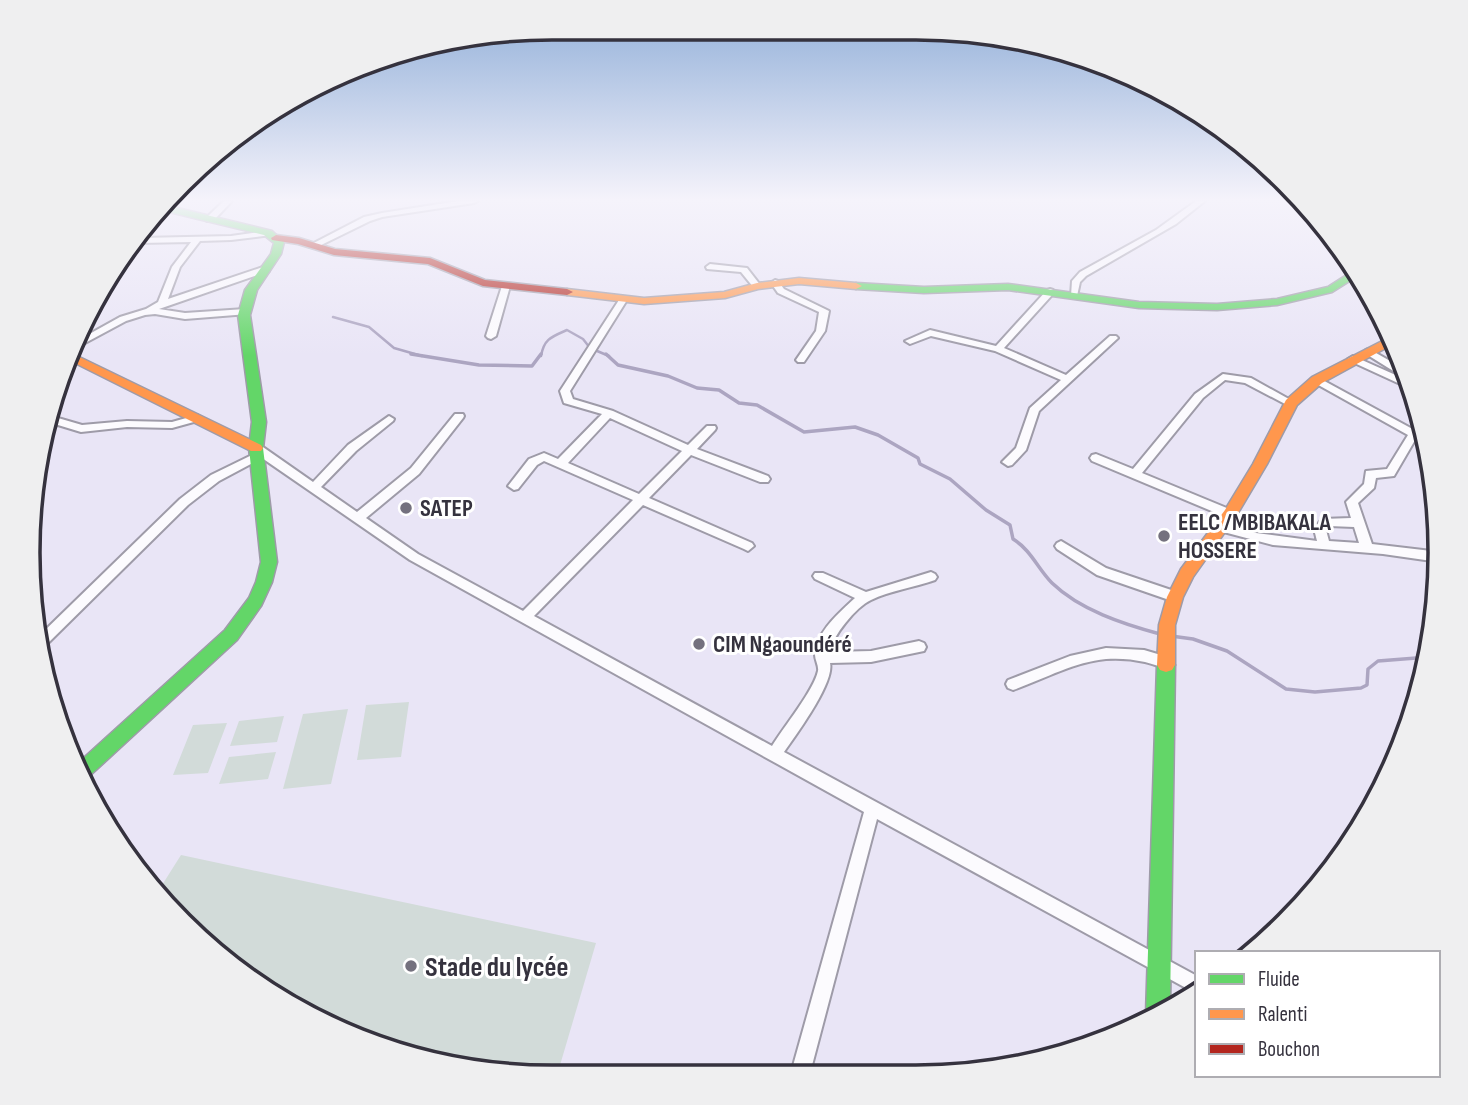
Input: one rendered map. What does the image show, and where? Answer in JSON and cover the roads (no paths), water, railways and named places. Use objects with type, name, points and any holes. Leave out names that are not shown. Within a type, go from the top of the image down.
[{"type":"street","points":[[162,304],[176,267],[187,253]]},
{"type":"street","points":[[87,767],[226,640],[246,618],[268,576],[269,562],[257,452],[259,422],[245,312],[251,290],[275,253]]},
{"type":"street","points":[[340,253],[430,261],[483,283],[547,288],[623,300],[667,301],[702,298],[757,286],[799,281],[924,290],[1008,287],[1139,304],[1217,307],[1277,302],[1332,289],[1349,281]]},
{"type":"street","points":[[1074,295],[1076,281],[1083,274],[1123,253]]},
{"type":"street","points":[[710,267],[744,270],[757,286]]},
{"type":"street","points":[[87,339],[123,319],[266,269]]},
{"type":"street","points":[[775,283],[781,290],[824,311],[824,321],[817,340],[801,360]]},
{"type":"street","points":[[491,336],[506,286]]},
{"type":"street","points":[[998,349],[1050,292]]},
{"type":"street","points":[[623,300],[565,391],[568,401],[609,413],[689,450],[764,479]]},
{"type":"street","points":[[123,319],[155,311],[185,316],[245,312]]},
{"type":"street","points":[[910,341],[930,333],[998,349],[1066,379]]},
{"type":"street","points":[[1008,462],[1021,450],[1034,410],[1113,338]]},
{"type":"street","points":[[1158,1003],[1167,625],[1175,597],[1260,464],[1291,403],[1353,359],[1383,344]]},
{"type":"street","points":[[1369,352],[1397,377]]},
{"type":"street","points":[[1353,359],[1395,372]]},
{"type":"street","points":[[78,360],[197,418],[257,452],[414,557],[1192,983]]},
{"type":"street","points":[[1135,474],[1199,396],[1223,377],[1247,380],[1291,403]]},
{"type":"street","points":[[1321,382],[1413,430]]},
{"type":"street","points":[[561,463],[609,413]]},
{"type":"street","points":[[358,518],[415,471],[458,416]]},
{"type":"street","points":[[58,421],[81,429],[127,424],[172,425],[197,418]]},
{"type":"street","points":[[314,488],[352,448],[389,419]]},
{"type":"street","points":[[525,617],[710,428]]},
{"type":"street","points":[[1367,548],[1352,502],[1370,485],[1370,474],[1394,470],[1411,438],[1414,437]]},
{"type":"street","points":[[48,636],[184,502],[215,478],[257,452]]},
{"type":"street","points":[[514,486],[537,458],[544,457],[748,546]]},
{"type":"street","points":[[1096,458],[1135,474],[1262,539],[1301,546],[1367,548],[1428,556]]},
{"type":"street","points":[[1324,546],[1320,529],[1326,522],[1359,523]]},
{"type":"street","points":[[1061,546],[1097,572],[1127,584],[1175,597]]},
{"type":"street","points":[[819,576],[865,597]]},
{"type":"street","points":[[774,755],[814,694],[825,670],[822,657],[824,643],[841,619],[865,597],[932,577]]},
{"type":"street","points":[[822,657],[858,659],[893,655],[919,647]]},
{"type":"street","points":[[1013,684],[1098,653],[1126,651],[1166,662]]},
{"type":"street","points":[[802,1065],[872,810]]},
{"type":"waterway","points":[[333,317],[369,327],[394,348],[420,355]]},
{"type":"waterway","points":[[541,356],[549,339],[567,330],[583,339],[590,348],[607,355]]},
{"type":"waterway","points":[[411,354],[420,355]]},
{"type":"waterway","points":[[420,355],[479,365],[532,366],[541,354]]},
{"type":"waterway","points":[[607,355],[618,365],[668,376],[697,388],[719,390],[739,403],[757,405],[804,432],[855,427],[878,435],[918,458],[920,464],[950,479],[986,510],[1010,525],[1013,539],[1063,593],[1103,615],[1160,634]]},
{"type":"waterway","points":[[1171,636],[1193,639],[1227,651],[1286,689],[1315,692],[1361,688],[1367,685],[1368,669],[1378,661],[1417,658]]},
{"type":"place","name":"SATEP","points":[[406,508]]},
{"type":"place","name":"EELC /MBIBAKALA HOSSERE","points":[[1164,536]]},
{"type":"place","name":"CIM Ngaoundéré","points":[[699,644]]},
{"type":"place","name":"Stade du lycée","points":[[411,966]]}]
